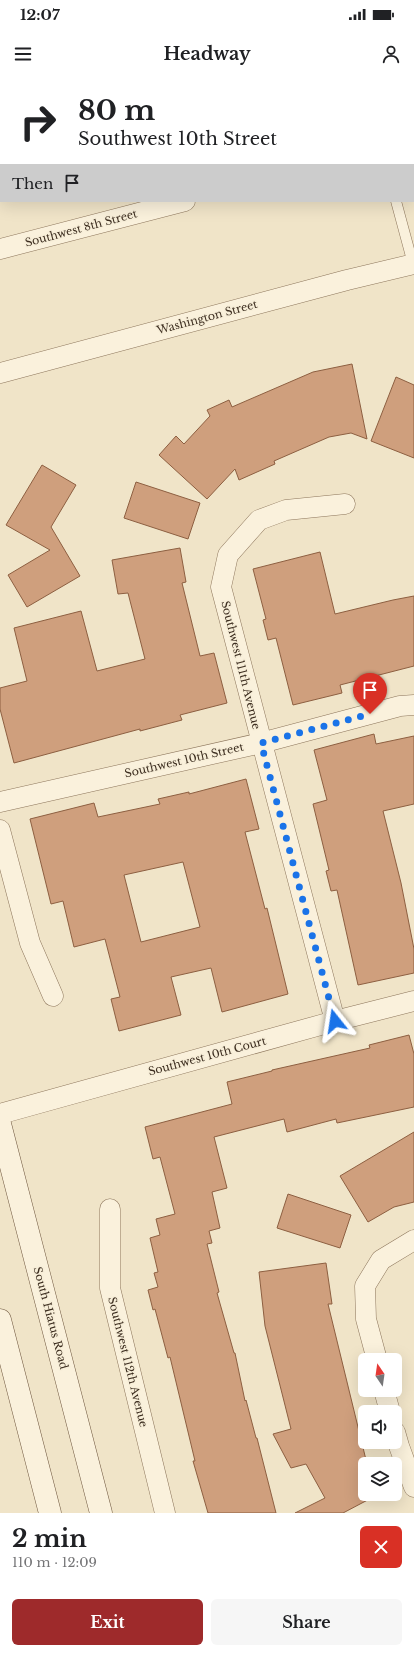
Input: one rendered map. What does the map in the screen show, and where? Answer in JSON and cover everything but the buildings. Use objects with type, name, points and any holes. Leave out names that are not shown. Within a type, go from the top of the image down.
[{"type":"main road","name":"South Hiatus Road","points":[[0,1124],[101,1513]]},
{"type":"main road","points":[[0,1320],[50,1513]]},
{"type":"street","name":"Southwest 8th Street","points":[[0,249],[181,202]]},
{"type":"street","name":"Washington Street","points":[[0,373],[347,280],[414,264]]},
{"type":"street","name":"Southwest 111th Avenue","points":[[335,1021],[221,587],[228,555],[260,520],[286,510],[345,504]]},
{"type":"street","name":"Southwest 10th Street","points":[[0,802],[261,743],[400,706],[414,705]]},
{"type":"street","points":[[0,830],[30,943],[53,996]]},
{"type":"street","name":"Southwest 10th Court","points":[[0,1114],[335,1021],[414,1001]]},
{"type":"street","name":"Southwest 112th Avenue","points":[[110,1209],[110,1288],[165,1513]]},
{"type":"street","points":[[375,1353],[366,1319],[365,1286],[381,1260],[414,1240]]},
{"type":"street","points":[[400,1449],[414,1487]]},
{"type":"lane","points":[[396,202],[414,264]]},
{"type":"route","points":[[335,1021],[261,743],[370,714]]}]
